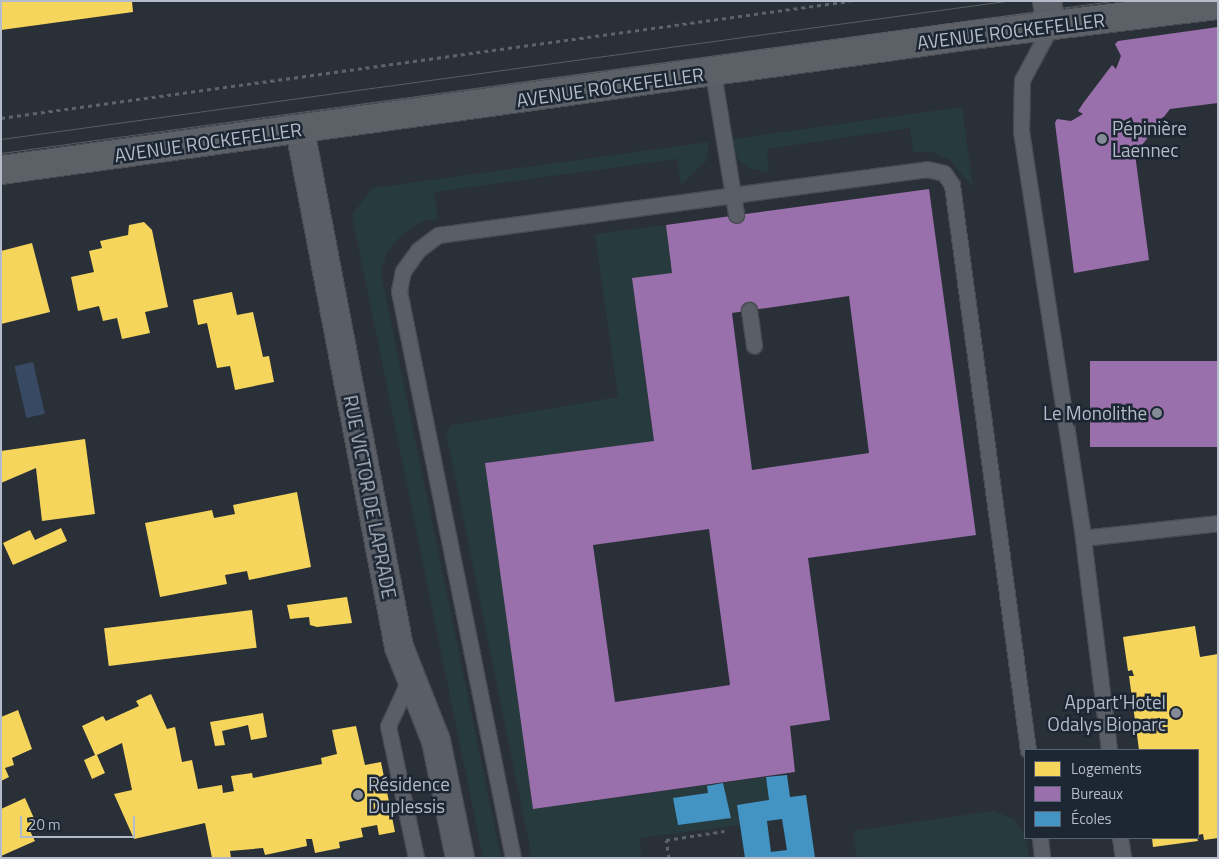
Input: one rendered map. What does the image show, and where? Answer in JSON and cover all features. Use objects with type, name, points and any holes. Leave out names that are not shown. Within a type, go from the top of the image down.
[{"type":"main road","name":"AVENUE ROCKEFELLER","points":[[1,170],[713,73],[1049,14],[1218,5]]},
{"type":"street","name":"RUE VICTOR DE LAPRADE","points":[[300,130],[399,647],[436,741],[460,858]]},
{"type":"lane","points":[[1049,14],[1022,80],[1021,132],[1083,538],[1109,749]]},
{"type":"lane","points":[[713,73],[736,215]]},
{"type":"lane","points":[[513,858],[399,291],[403,271],[418,250],[438,235],[927,169],[944,173],[952,185],[954,198],[1028,749]]},
{"type":"lane","points":[[749,310],[754,346]]},
{"type":"lane","points":[[1083,538],[1218,523]]},
{"type":"lane","points":[[411,676],[388,726],[416,858]]},
{"type":"lane","points":[[1040,839],[1042,858]]},
{"type":"lane","points":[[1120,839],[1123,858]]},
{"type":"path","points":[[1,118],[850,1]]},
{"type":"path","points":[[669,858],[666,840],[724,831]]},
{"type":"green space","points":[[962,107],[973,187],[949,159],[932,152],[913,152],[910,128],[767,149],[769,173],[749,168],[738,159],[734,150],[733,139]]},
{"type":"green space","points":[[709,142],[706,161],[681,185],[677,159],[434,192],[438,219],[424,221],[404,233],[387,251],[381,273],[501,858],[483,858],[352,215],[372,188]]},
{"type":"green space","points":[[666,225],[672,273],[632,278],[654,441],[486,463],[533,809],[766,777],[769,800],[737,805],[740,825],[640,838],[641,858],[532,858],[446,433],[452,425],[618,397],[595,234]]},
{"type":"green space","points":[[993,811],[1014,819],[1024,835],[1024,839],[1026,839],[1029,858],[857,858],[853,831]]},
{"type":"water","points":[[33,362],[45,414],[26,418],[14,366]]},
{"type":"building: Logements","points":[[1,1],[132,1],[133,12],[1,30]]},
{"type":"building: Logements","points":[[144,222],[152,230],[168,307],[145,312],[150,333],[122,339],[117,318],[103,321],[99,306],[78,311],[71,277],[94,272],[89,251],[102,248],[100,241],[128,235],[129,225]]},
{"type":"building: Logements","points":[[32,243],[50,312],[1,324],[1,251]]},
{"type":"building: Logements","points":[[232,292],[237,315],[253,312],[263,357],[269,356],[274,382],[235,390],[230,366],[217,368],[207,323],[198,325],[193,300]]},
{"type":"building: Logements","points":[[85,439],[95,514],[42,521],[36,468],[1,483],[1,451]]},
{"type":"building: Logements","points":[[297,492],[311,567],[249,580],[247,571],[225,575],[227,584],[160,597],[145,523],[212,510],[214,518],[235,514],[233,505]]},
{"type":"building: Logements","points":[[61,528],[67,541],[13,565],[3,543],[30,530],[35,540]]},
{"type":"building: Logements","points":[[347,597],[352,623],[317,627],[310,625],[309,617],[290,619],[287,605]]},
{"type":"building: Logements","points":[[252,610],[257,648],[109,666],[104,628]]},
{"type":"building: Logements","name":"Appart'Hotel Odalys Bioparc","points":[[1195,626],[1200,657],[1218,654],[1218,838],[1204,840],[1203,834],[1199,835],[1199,749],[1139,749],[1129,676],[1134,676],[1132,670],[1128,671],[1123,637]]},
{"type":"building: Logements","points":[[151,694],[167,729],[175,727],[182,762],[192,760],[198,789],[222,785],[223,793],[234,791],[231,776],[252,773],[253,778],[322,764],[321,758],[337,754],[332,730],[356,726],[365,765],[381,762],[395,832],[379,835],[377,825],[361,828],[363,837],[339,842],[340,848],[315,853],[312,839],[306,839],[307,846],[265,855],[263,848],[230,851],[231,858],[212,858],[205,823],[134,839],[114,794],[132,790],[122,743],[97,755],[105,773],[92,779],[84,760],[95,755],[82,726],[103,716],[106,721],[139,706],[136,701]]},
{"type":"building: Logements","points":[[18,710],[32,749],[12,758],[14,765],[5,768],[9,777],[1,781],[1,717]]},
{"type":"building: Logements","points":[[263,713],[267,737],[251,740],[248,725],[222,731],[225,745],[215,746],[210,722]]},
{"type":"building: Logements","points":[[25,798],[37,825],[30,831],[35,841],[1,856],[1,809]]},
{"type":"building: Logements","points":[[1152,839],[1197,839],[1198,841],[1153,847]]},
{"type":"building: Bureaux","name":"Pépinière Laennec","points":[[1218,27],[1218,103],[1170,109],[1135,154],[1149,260],[1074,273],[1055,123],[1057,119],[1071,121],[1083,114],[1078,111],[1084,102],[1112,65],[1116,69],[1121,56],[1115,44],[1118,41]]},
{"type":"building: Bureaux","points":[[929,189],[976,535],[808,558],[830,720],[790,726],[795,772],[533,809],[485,463],[654,441],[632,278],[672,273],[666,225]],"holes":[[[849,296],[869,453],[752,470],[732,313]],[[709,529],[730,685],[615,702],[593,545]]]},
{"type":"building: Bureaux","name":"Le Monolithe","points":[[1090,361],[1218,361],[1218,447],[1090,447]]},
{"type":"building: Écoles","points":[[787,775],[790,797],[806,795],[815,858],[745,858],[737,805],[769,800],[766,777]],"holes":[[[782,819],[787,850],[771,852],[767,821]]]},
{"type":"building: Écoles","points":[[723,783],[731,818],[678,825],[673,798],[708,793],[707,786]]},
{"type":"tram line","points":[[1,139],[1004,1]]},
{"type":"tram line","points":[[1,153],[1110,1]]},
{"type":"place","name":"Pépinière Laennec","points":[[1102,139]]},
{"type":"place","name":"Le Monolithe","points":[[1157,413]]},
{"type":"place","name":"Appart'Hotel Odalys Bioparc","points":[[1176,713]]},
{"type":"place","name":"Résidence Duplessis","points":[[358,795]]}]
